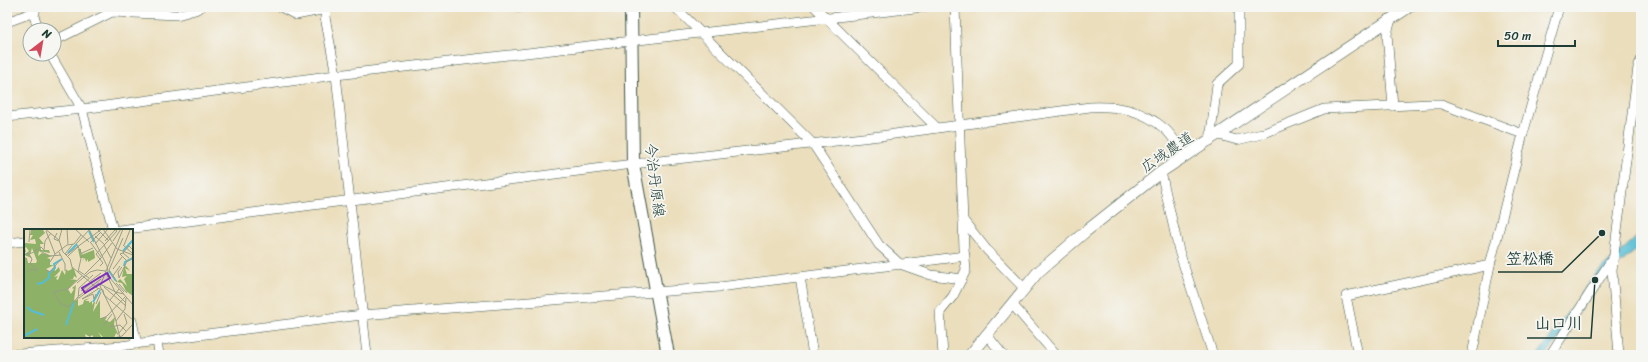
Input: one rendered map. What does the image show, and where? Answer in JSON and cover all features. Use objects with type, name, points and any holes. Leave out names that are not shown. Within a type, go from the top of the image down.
[{"type":"main road","name":"今治丹原線","points":[[630,7],[630,42],[633,66],[633,164],[668,355]]},
{"type":"street","points":[[62,37],[112,12],[176,14],[195,10],[201,7]]},
{"type":"street","points":[[281,7],[296,16],[327,8],[325,17],[336,75],[366,355]]},
{"type":"street","points":[[675,7],[813,144],[879,245],[900,264],[932,275],[962,279]]},
{"type":"street","points":[[815,7],[937,128]]},
{"type":"street","points":[[7,117],[82,109],[336,75],[701,34],[924,7]]},
{"type":"street","points":[[943,355],[940,312],[953,296],[966,270],[955,7]]},
{"type":"street","points":[[1210,141],[1217,84],[1239,64],[1239,7]]},
{"type":"street","name":"広域農道","points":[[970,355],[1024,288],[1044,267],[1085,232],[1161,172],[1210,141],[1409,7]]},
{"type":"street","points":[[1472,355],[1490,266],[1523,134],[1559,7]]},
{"type":"street","points":[[7,22],[35,9]]},
{"type":"street","points":[[35,9],[34,16],[36,22]]},
{"type":"street","points":[[1391,19],[1387,34],[1393,106]]},
{"type":"street","points":[[1619,355],[1612,270],[1638,67],[1641,60]]},
{"type":"street","points":[[55,62],[82,109],[113,229]]},
{"type":"street","points":[[1219,135],[1237,140],[1262,134],[1324,109],[1441,104],[1523,134]]},
{"type":"street","points":[[127,229],[633,164],[813,144],[1090,107],[1111,106],[1132,110],[1166,129],[1186,156]]},
{"type":"street","points":[[1161,172],[1179,251],[1212,355]]},
{"type":"street","points":[[963,220],[987,250],[1024,288]]},
{"type":"street","points":[[7,244],[24,241]]},
{"type":"street","points":[[7,355],[93,352],[157,340],[362,315],[719,286],[965,256]]},
{"type":"street","points":[[1550,355],[1613,258]]},
{"type":"street","points":[[1358,355],[1346,296],[1490,266]]},
{"type":"street","points":[[800,277],[813,355]]},
{"type":"street","points":[[1012,304],[1056,355]]},
{"type":"street","points":[[133,326],[137,344]]},
{"type":"street","points":[[987,335],[1003,355]]},
{"type":"street","points":[[157,340],[158,355]]},
{"type":"water","points":[[508,7],[537,7],[521,12]]},
{"type":"water","points":[[1641,233],[1641,246],[1605,276],[1546,355],[1538,355],[1593,277]]},
{"type":"place","name":"笠松橋","points":[[1602,233]]},
{"type":"place","name":"山口川","points":[[1595,280]]}]
